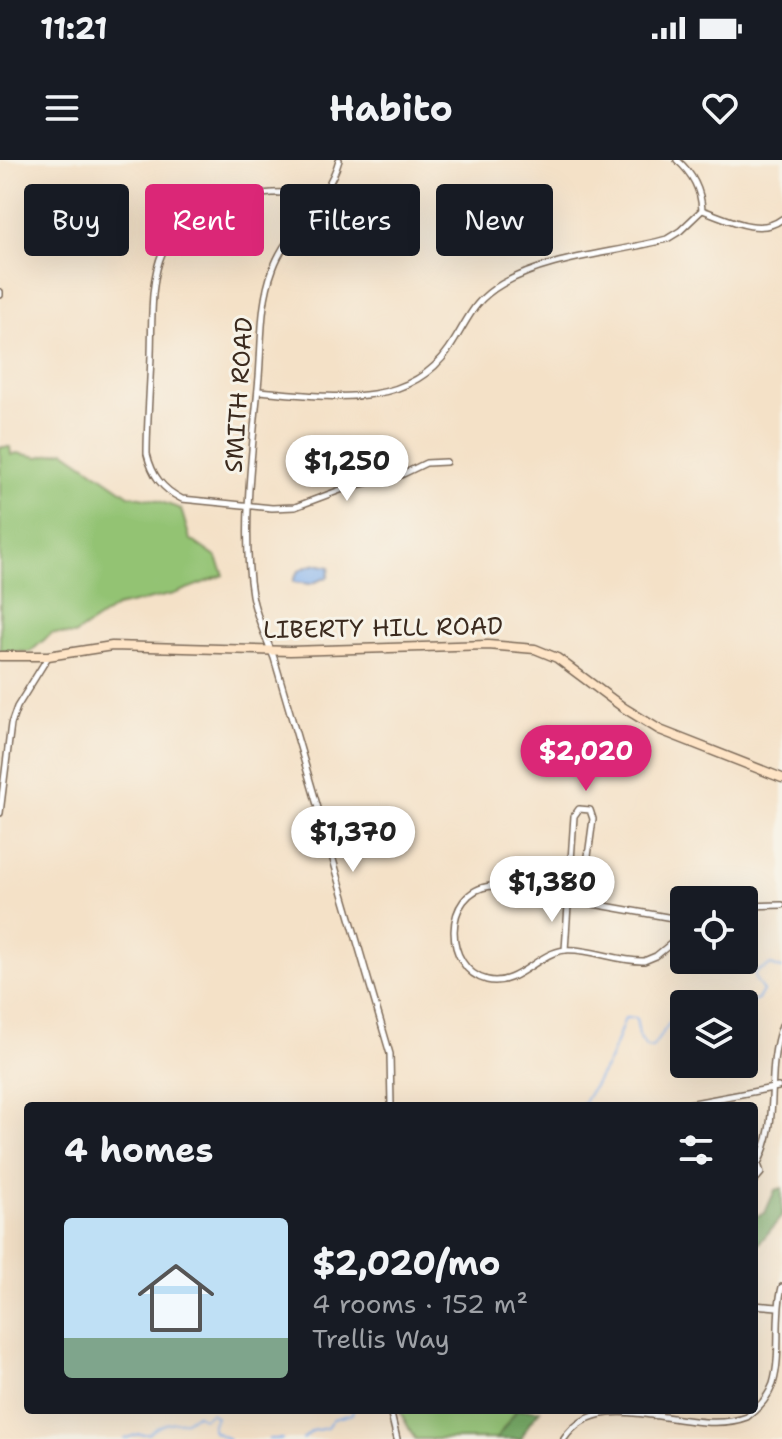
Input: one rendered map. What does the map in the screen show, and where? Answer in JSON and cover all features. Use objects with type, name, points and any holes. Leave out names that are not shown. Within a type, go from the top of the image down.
[{"type":"street","name":"SMITH ROAD","points":[[327,184],[339,160]]},
{"type":"street","points":[[677,160],[696,185],[702,210]]},
{"type":"street","points":[[280,193],[261,193],[209,207],[180,227],[160,257],[155,274],[147,435],[150,465],[162,486],[182,499],[283,508],[307,504],[351,486],[399,476],[433,461],[446,462]]},
{"type":"street","points":[[702,210],[753,226],[769,226],[782,219]]},
{"type":"street","points":[[258,391],[358,396],[377,395],[405,387],[436,364],[453,342],[467,314],[478,301],[504,283],[547,267],[667,239],[702,210]]},
{"type":"street","name":"SMITH ROAD","points":[[280,254],[273,266],[264,301],[249,505],[252,598],[271,650],[390,1054],[391,1102]]},
{"type":"street","name":"LIBERTY HILL ROAD","points":[[0,656],[48,656],[112,646],[271,650],[488,645],[535,649],[557,658],[624,708],[660,730],[782,778]]},
{"type":"street","points":[[0,813],[11,724],[17,707],[48,656]]},
{"type":"street","points":[[565,950],[574,816],[584,808],[590,810],[593,819],[582,901]]},
{"type":"street","points":[[670,917],[486,887],[465,897],[458,907],[456,919],[460,960],[467,969],[482,978],[506,979],[565,950],[644,961],[670,944]]},
{"type":"street","points":[[758,906],[782,905]]},
{"type":"street","points":[[780,1111],[776,1045],[782,1025]]},
{"type":"street","points":[[699,1102],[778,1087]]},
{"type":"street","points":[[758,1162],[768,1152],[777,1131]]},
{"type":"street","points":[[758,1405],[774,1384],[778,1364],[777,1307],[782,1287]]},
{"type":"street","points":[[758,1305],[777,1307]]},
{"type":"street","points":[[391,1414],[397,1439]]},
{"type":"street","points":[[719,1431],[736,1425],[751,1414]]},
{"type":"street","points":[[564,1439],[579,1423],[592,1417],[607,1416],[633,1421]]},
{"type":"green space","points":[[0,447],[10,447],[11,455],[17,453],[39,457],[65,451],[129,495],[181,509],[190,539],[217,558],[224,575],[174,594],[116,607],[74,635],[52,633],[30,652],[0,651]]},
{"type":"green space","points":[[782,1188],[782,1216],[758,1245],[758,1216],[765,1213],[775,1190]]},
{"type":"green space","points":[[401,1414],[514,1414],[496,1439],[415,1439]]},
{"type":"green space","points":[[514,1414],[537,1414],[521,1439],[496,1439]]},
{"type":"water","points":[[316,564],[330,567],[328,577],[310,584],[293,582],[299,571]]},
{"type":"waterway","points":[[758,999],[763,991],[755,979],[755,972],[771,965],[782,969]]},
{"type":"waterway","points":[[584,1102],[610,1059],[625,1018],[636,1018],[639,1036],[646,1047],[652,1048],[670,1022]]},
{"type":"waterway","points":[[124,1439],[149,1434],[162,1425],[186,1421],[196,1414]]},
{"type":"waterway","points":[[196,1414],[203,1418],[209,1414]]},
{"type":"waterway","points":[[212,1414],[216,1417],[212,1426],[214,1432],[229,1439]]},
{"type":"waterway","points":[[303,1439],[312,1431],[327,1428],[333,1419],[352,1414]]},
{"type":"waterway","points":[[269,1439],[282,1439]]}]
